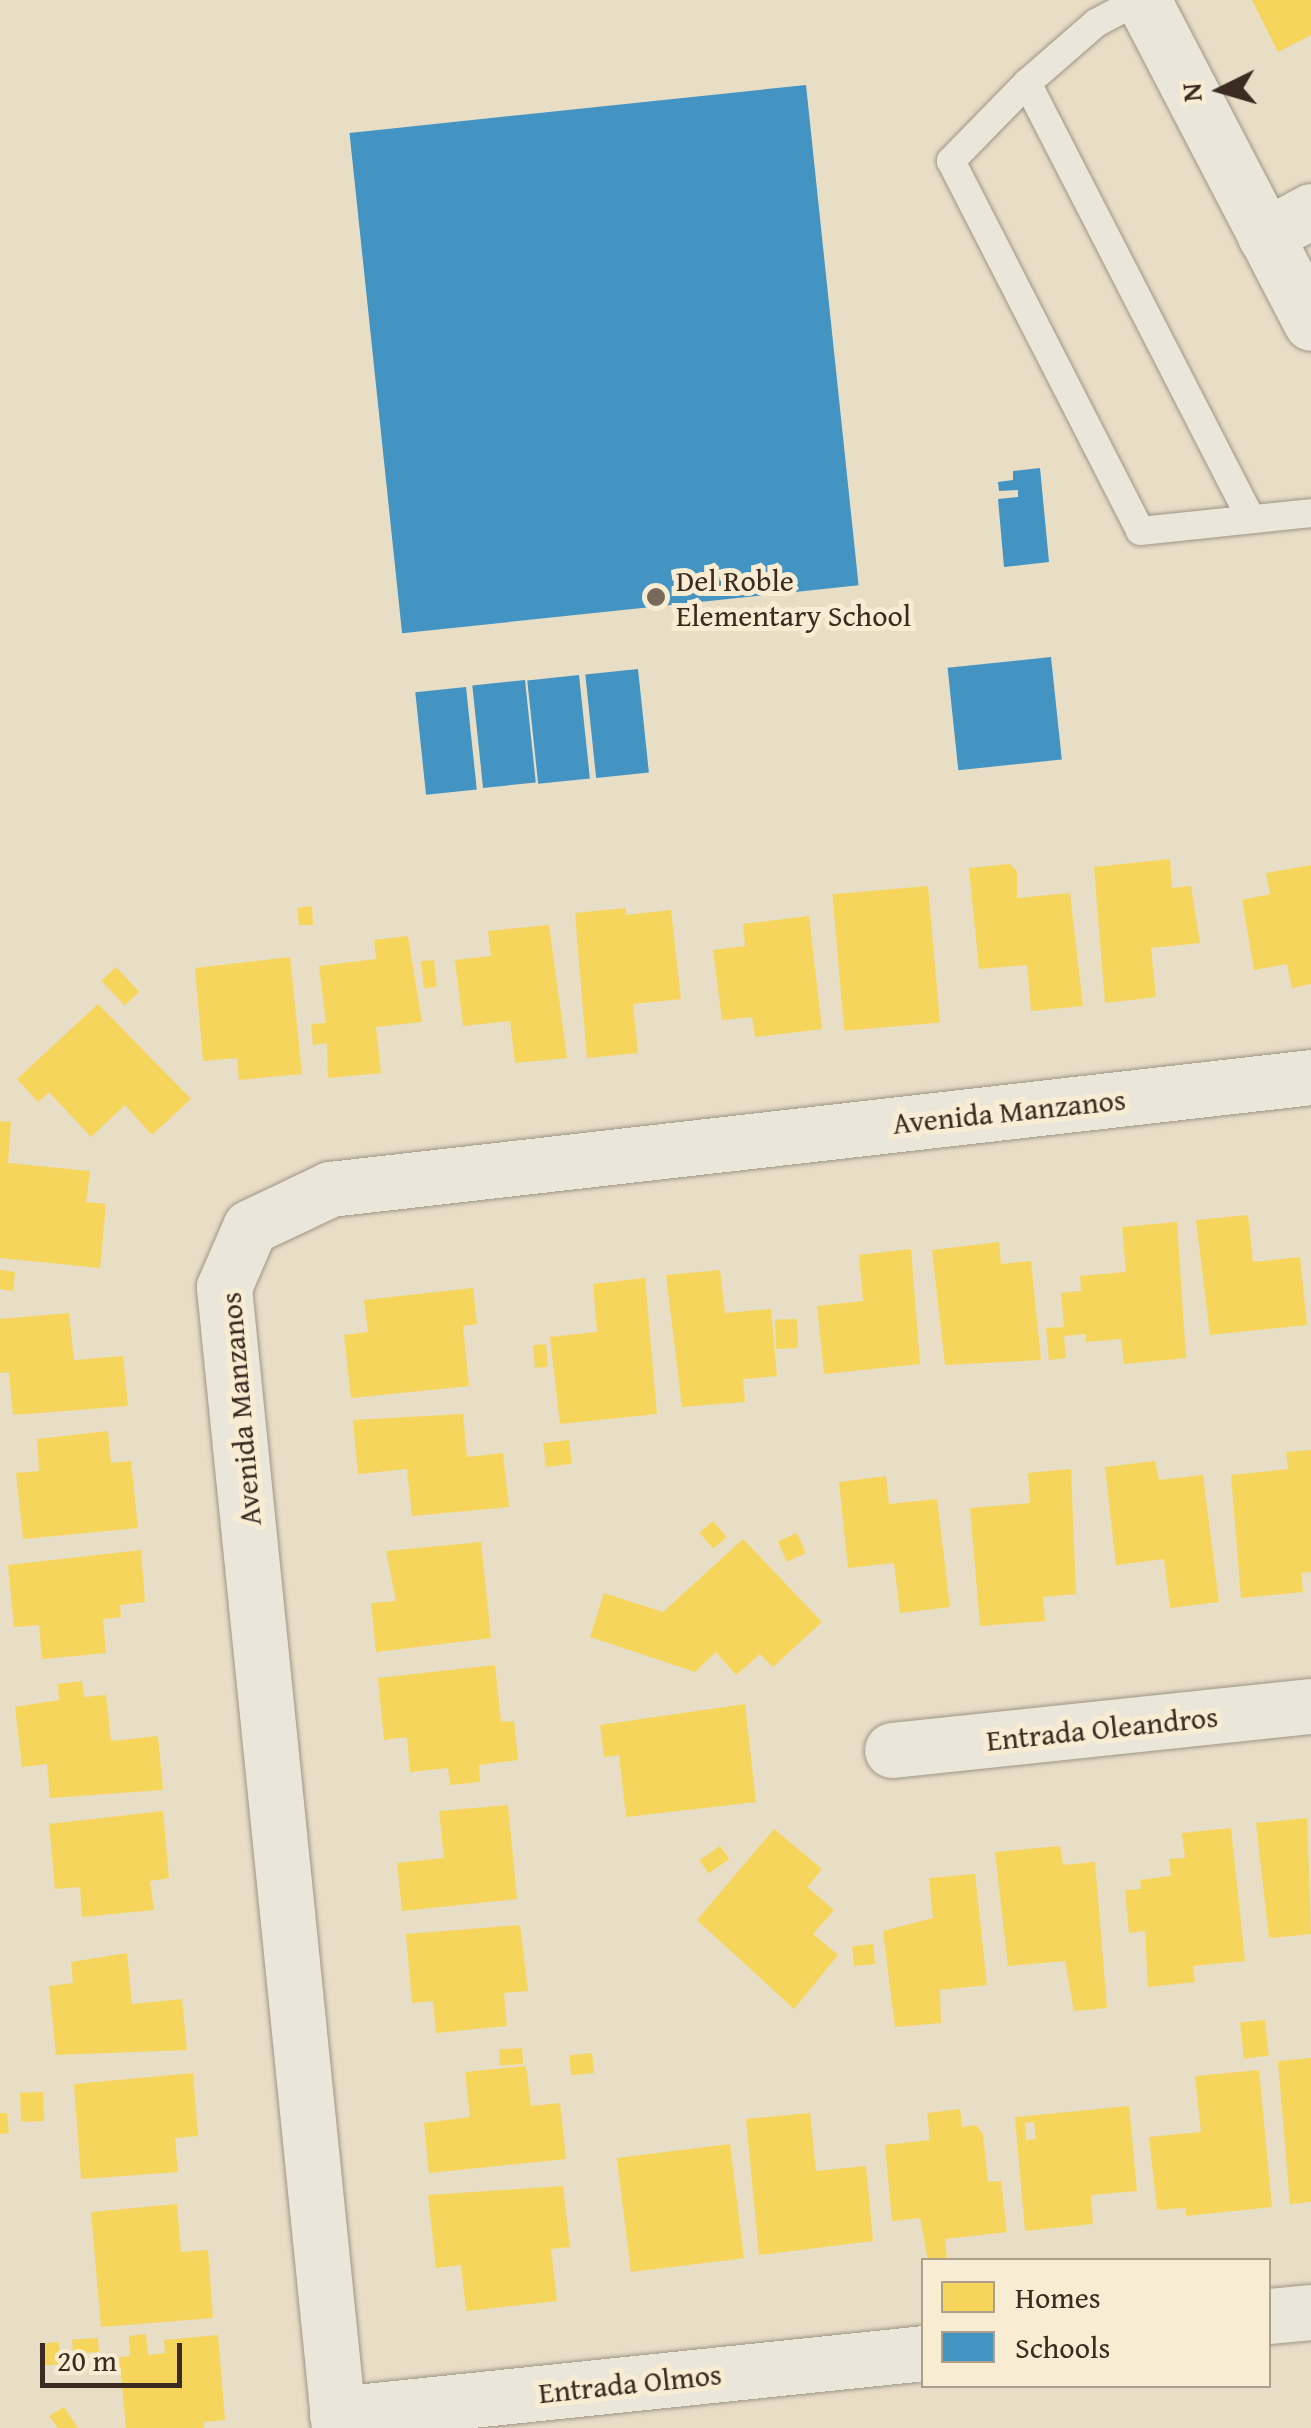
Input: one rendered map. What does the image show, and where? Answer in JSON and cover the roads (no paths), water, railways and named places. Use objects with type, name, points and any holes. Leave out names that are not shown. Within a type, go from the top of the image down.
[{"type":"street","points":[[1141,0],[1288,224],[1311,323]]},
{"type":"street","name":"Avenida Manzanos","points":[[338,2421],[224,1287],[250,1227],[330,1189],[1311,1077]]},
{"type":"street","name":"Entrada Oleandros","points":[[892,1750],[1311,1706]]},
{"type":"street","points":[[1271,2316],[1311,2312]]},
{"type":"street","name":"Entrada Olmos","points":[[338,2421],[921,2352]]},
{"type":"lane","points":[[1141,0],[1096,23],[1026,83],[951,161],[1140,532],[1311,513]]},
{"type":"lane","points":[[1026,83],[1250,518]]},
{"type":"place","name":"Del Roble Elementary School","points":[[656,597]]}]
